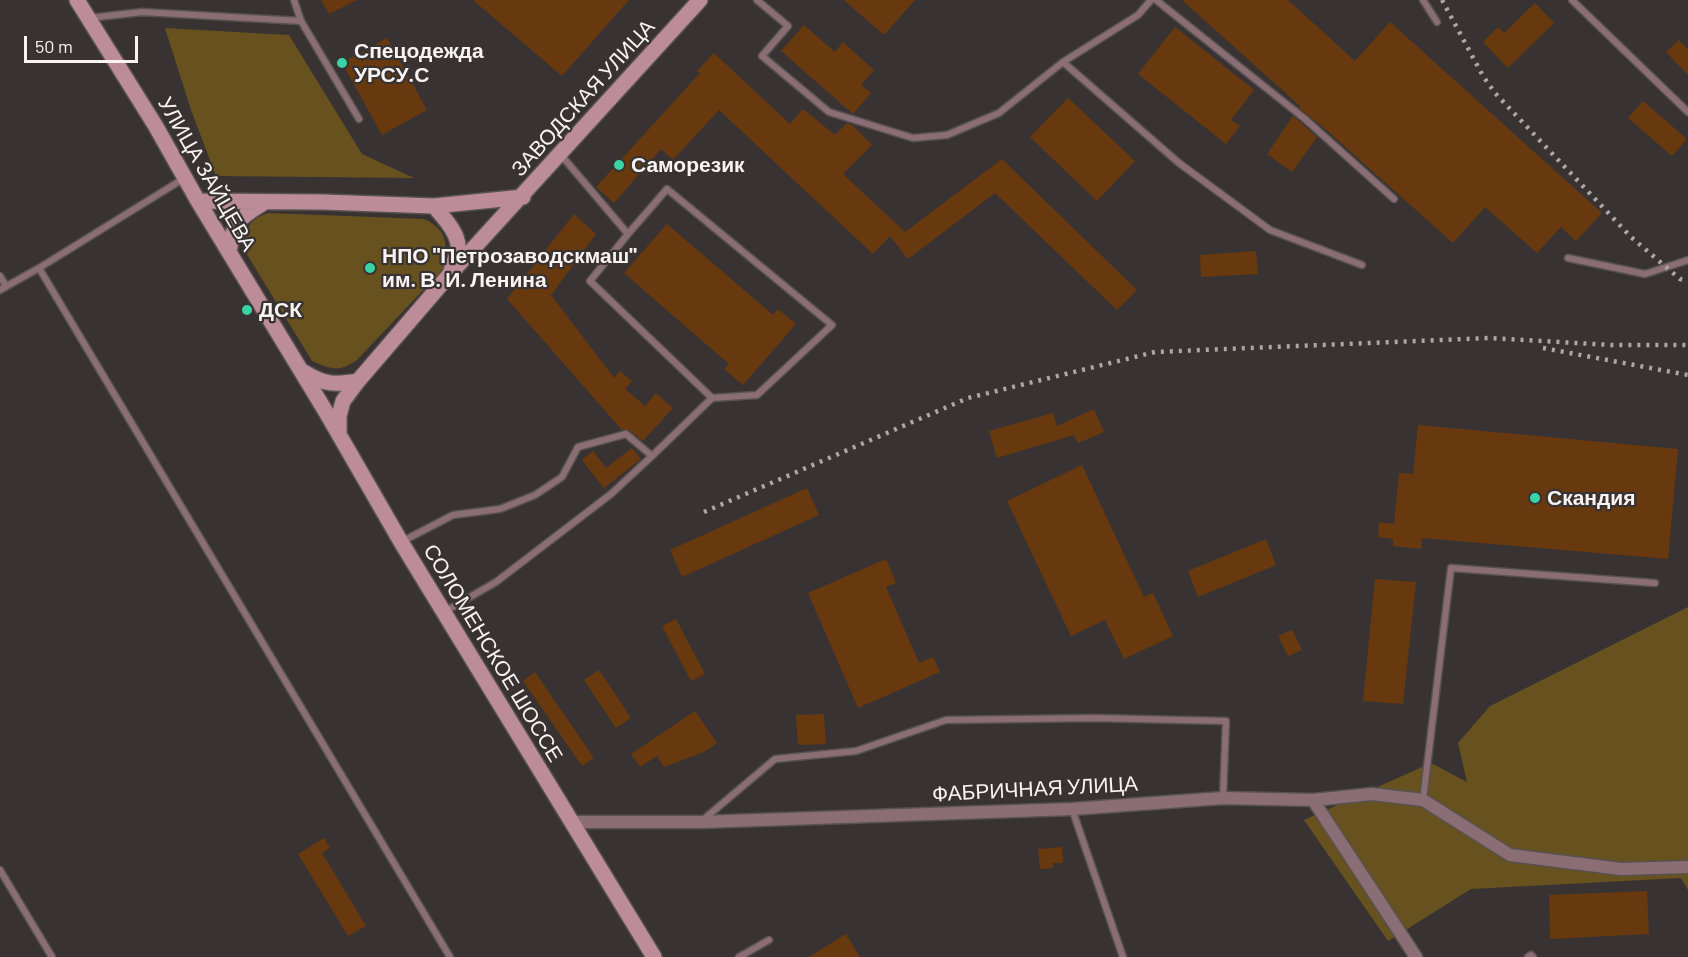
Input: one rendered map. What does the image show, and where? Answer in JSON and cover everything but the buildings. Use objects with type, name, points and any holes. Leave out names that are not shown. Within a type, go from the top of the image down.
[{"type":"main road","name":"УЛИЦА ЗАЙЦЕВА","points":[[77,0],[186,177],[198,201],[300,370]]},
{"type":"main road","name":"ЗАВОДСКАЯ УЛИЦА","points":[[339,436],[339,417],[343,401],[358,381],[450,274],[561,155],[699,0]]},
{"type":"main road","points":[[198,201],[434,206],[523,196]]},
{"type":"main road","points":[[229,252],[232,231],[240,218],[265,202]]},
{"type":"main road","points":[[434,206],[455,235],[458,247],[450,274]]},
{"type":"main road","points":[[300,370],[318,381],[339,384],[358,381]]},
{"type":"main road","name":"СОЛОМЕНСКОЕ ШОССЕ","points":[[300,370],[443,612],[654,957]]},
{"type":"street","name":"ФАБРИЧНАЯ УЛИЦА","points":[[572,822],[701,822],[1072,809],[1224,798],[1312,800],[1372,794],[1423,800]]},
{"type":"street","points":[[1312,800],[1416,957]]},
{"type":"street","points":[[1423,800],[1510,855],[1621,869],[1688,867]]},
{"type":"lane","points":[[294,0],[301,21],[359,119]]},
{"type":"lane","points":[[757,0],[788,26],[762,56],[829,112],[914,138],[947,135],[999,113],[1063,62],[1138,15],[1153,0],[1305,119],[1394,199]]},
{"type":"lane","points":[[1424,0],[1437,22]]},
{"type":"lane","points":[[1572,0],[1688,112]]},
{"type":"lane","points":[[88,18],[142,12],[301,21]]},
{"type":"lane","points":[[1063,62],[1179,163],[1270,230],[1362,266]]},
{"type":"lane","points":[[561,155],[627,234]]},
{"type":"lane","points":[[0,276],[3,288],[186,177]]},
{"type":"lane","points":[[443,612],[496,582],[611,494],[711,398],[757,395],[832,325],[667,189],[590,281],[711,398]]},
{"type":"lane","points":[[1568,258],[1645,274],[1688,260]]},
{"type":"lane","points":[[39,268],[450,957]]},
{"type":"lane","points":[[401,542],[453,515],[500,509],[535,495],[562,477],[578,447],[626,434],[652,456]]},
{"type":"lane","points":[[1423,800],[1451,568],[1655,583]]},
{"type":"lane","points":[[701,822],[775,759],[856,751],[946,720],[1094,718],[1226,721],[1224,798]]},
{"type":"lane","points":[[1072,809],[1124,957]]},
{"type":"lane","points":[[0,870],[52,957]]},
{"type":"lane","points":[[739,957],[769,940]]},
{"type":"shaded area","points":[[165,28],[289,35],[362,154],[414,178],[216,176],[191,110]]},
{"type":"shaded area","points":[[268,213],[424,219],[442,233],[446,246],[443,269],[357,360],[340,368],[325,366],[312,361],[243,248],[246,230],[257,218]]},
{"type":"shaded area","points":[[1688,607],[1688,890],[1681,878],[1471,889],[1388,941],[1304,820],[1431,763],[1467,782],[1458,743],[1490,706]]},
{"type":"railway","points":[[1442,0],[1483,76],[1495,93],[1631,237],[1680,279],[1688,281]]},
{"type":"railway","points":[[704,512],[968,398],[1155,352],[1489,338],[1611,345],[1688,345]]},
{"type":"railway","points":[[1543,348],[1688,375]]},
{"type":"place","name":"Спецодежда УРСУ.С","points":[[342,63]]},
{"type":"place","name":"Саморезик","points":[[619,165]]},
{"type":"place","name":"НПО \"Петрозаводскмаш\" им. В. И. Ленина","points":[[370,268]]},
{"type":"place","name":"ДСК","points":[[247,310]]},
{"type":"place","name":"Скандия","points":[[1535,498]]}]
